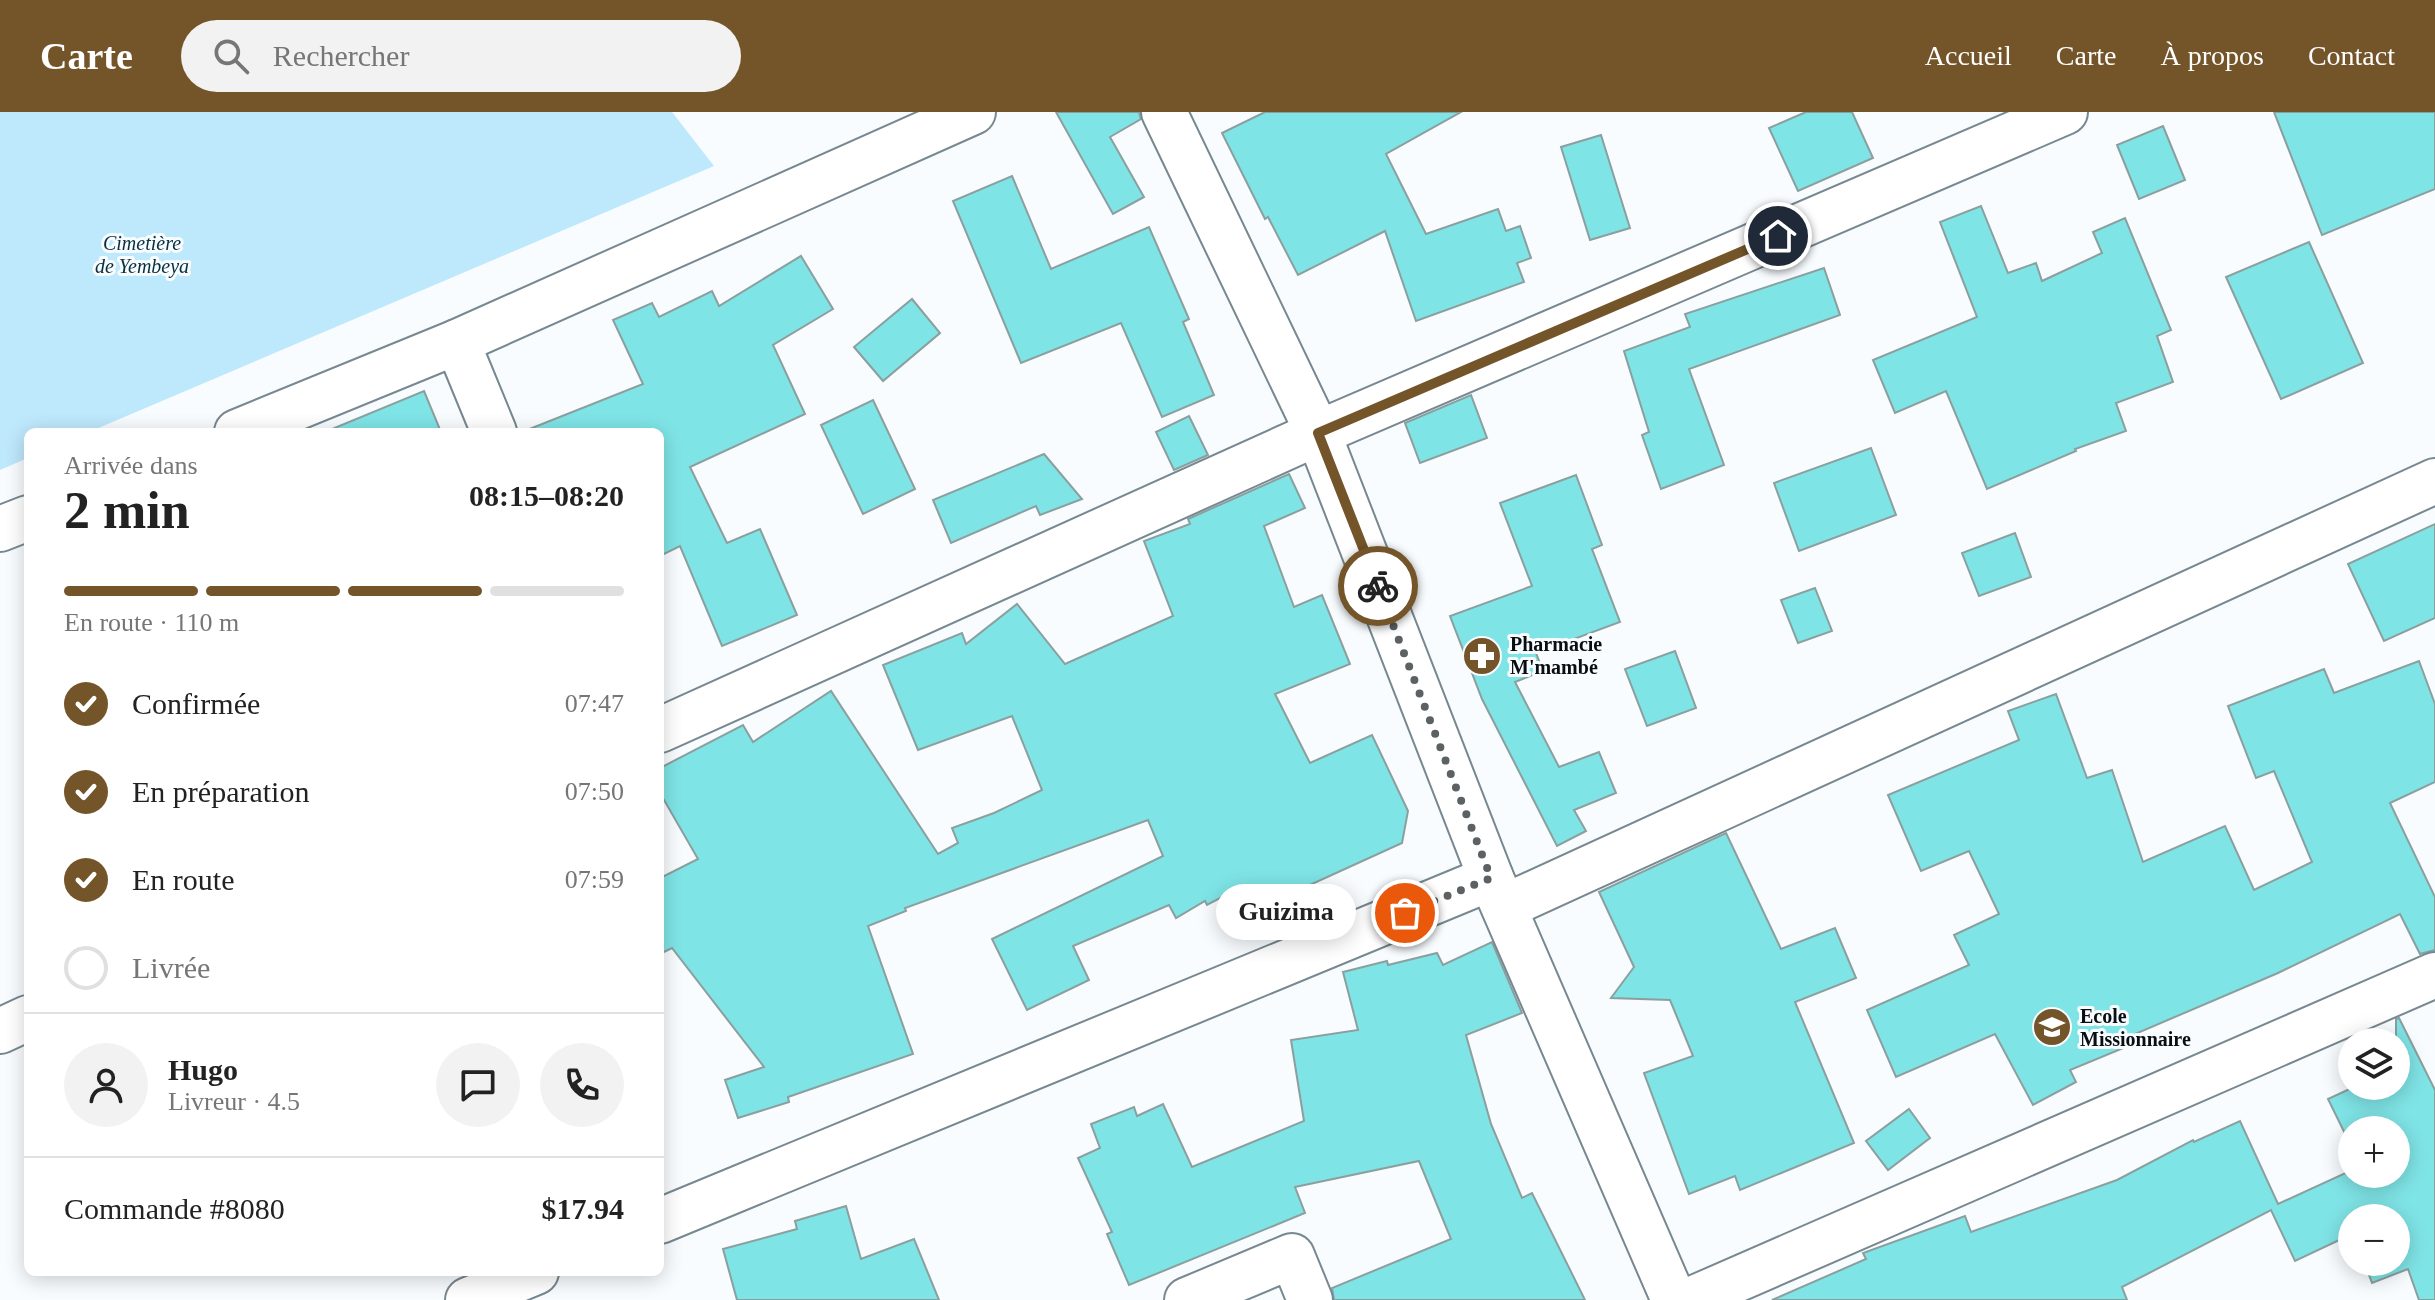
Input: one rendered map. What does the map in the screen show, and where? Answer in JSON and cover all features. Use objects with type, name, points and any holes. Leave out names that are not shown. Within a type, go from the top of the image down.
[{"type":"street","points":[[247,428],[457,342],[973,112]]},
{"type":"street","points":[[1164,112],[1318,433],[1498,892],[1674,1300]]},
{"type":"street","points":[[664,728],[1318,433],[2065,112]]},
{"type":"street","points":[[457,342],[492,428]]},
{"type":"street","points":[[664,1219],[1498,892],[2435,481]]},
{"type":"street","points":[[0,529],[24,520]]},
{"type":"street","points":[[1690,1300],[2435,975]]},
{"type":"street","points":[[0,1031],[24,1020]]},
{"type":"street","points":[[1187,1300],[1292,1256],[1310,1300]]},
{"type":"street","points":[[468,1300],[526,1276]]},
{"type":"green space","name":"Cimetière de Yembeya","points":[[0,112],[672,112],[714,166],[98,428],[24,428],[24,460],[0,470]]},
{"type":"building","points":[[1056,112],[1139,112],[1141,119],[1110,137],[1144,197],[1113,214]]},
{"type":"building","points":[[1265,112],[1461,112],[1386,154],[1426,234],[1498,209],[1506,231],[1520,226],[1531,258],[1517,263],[1524,282],[1416,321],[1385,231],[1298,275],[1268,217],[1265,219],[1222,133]]},
{"type":"building","points":[[1806,112],[1852,112],[1873,158],[1798,191],[1769,128]]},
{"type":"building","points":[[2274,112],[2435,112],[2435,189],[2322,235]]},
{"type":"building","points":[[2163,126],[2185,180],[2139,199],[2117,145]]},
{"type":"building","points":[[1601,135],[1630,228],[1590,240],[1561,147]]},
{"type":"building","points":[[1012,176],[1051,269],[1149,227],[1189,319],[1183,322],[1214,395],[1162,417],[1121,323],[1021,363],[953,201]]},
{"type":"building","points":[[1981,206],[2008,273],[2036,263],[2042,281],[2102,253],[2093,232],[2125,218],[2171,330],[2157,336],[2173,382],[2116,403],[2126,431],[2075,449],[1987,489],[1946,391],[1895,413],[1873,360],[1977,317],[1940,222]]},
{"type":"building","points":[[2309,242],[2363,363],[2281,399],[2226,277]]},
{"type":"building","points":[[801,256],[833,309],[773,345],[805,414],[690,467],[727,543],[760,529],[797,615],[722,646],[680,546],[664,554],[664,428],[532,428],[643,384],[613,320],[652,303],[659,317],[712,291],[719,306]]},
{"type":"building","points":[[1824,268],[1840,315],[1689,369],[1724,465],[1661,489],[1642,435],[1649,432],[1624,351],[1690,327],[1685,314]]},
{"type":"building","points":[[912,299],[940,333],[883,381],[854,347]]},
{"type":"building","points":[[424,391],[439,428],[334,428]]},
{"type":"building","points":[[1471,395],[1487,438],[1420,463],[1405,423]]},
{"type":"building","points":[[873,400],[915,489],[863,514],[821,425]]},
{"type":"building","points":[[1189,416],[1208,455],[1174,470],[1156,432]]},
{"type":"building","points":[[1871,448],[1896,515],[1799,551],[1774,483]]},
{"type":"building","points":[[1044,454],[1082,499],[1040,515],[1036,506],[951,543],[933,500]]},
{"type":"building","points":[[1289,474],[1305,508],[1264,526],[1294,607],[1322,595],[1350,664],[1275,694],[1310,763],[1372,735],[1408,811],[1402,843],[1255,910],[1243,886],[1207,905],[1205,901],[1176,918],[1169,905],[1073,946],[1089,980],[1027,1010],[992,939],[1163,856],[1148,820],[905,908],[906,911],[868,926],[913,1054],[788,1097],[789,1102],[738,1118],[725,1080],[764,1067],[672,948],[664,952],[664,876],[698,859],[664,800],[664,766],[743,725],[753,742],[831,691],[938,854],[958,843],[952,828],[994,813],[1042,790],[1012,716],[918,750],[883,665],[962,633],[966,644],[1017,604],[1065,664],[1173,616],[1144,541],[1190,524],[1188,519]]},
{"type":"building","points":[[1576,475],[1602,545],[1592,549],[1620,622],[1536,653],[1543,671],[1515,682],[1559,767],[1599,752],[1616,793],[1574,810],[1586,831],[1557,846],[1482,699],[1450,616],[1532,586],[1500,503]]},
{"type":"building","points":[[2435,524],[2435,618],[2384,641],[2348,564]]},
{"type":"building","points":[[2015,533],[2031,577],[1979,596],[1962,553]]},
{"type":"building","points":[[1815,588],[1832,631],[1798,643],[1781,600]]},
{"type":"building","points":[[1675,651],[1696,708],[1647,726],[1625,669]]},
{"type":"building","points":[[2419,661],[2435,704],[2435,782],[2390,803],[2435,897],[2435,950],[2420,954],[2400,914],[2278,973],[2135,1034],[2138,1042],[2070,1070],[2076,1082],[2033,1105],[1995,1034],[1896,1077],[1867,1010],[1969,965],[1954,935],[1999,914],[1969,851],[1921,871],[1888,795],[2019,740],[2008,711],[2056,694],[2087,778],[2112,770],[2143,862],[2225,826],[2254,890],[2312,862],[2274,771],[2256,778],[2228,706],[2324,669],[2334,693]]},
{"type":"building","points":[[1726,833],[1781,949],[1835,928],[1856,978],[1795,1002],[1854,1143],[1740,1190],[1735,1176],[1689,1194],[1644,1073],[1693,1056],[1670,1000],[1611,998],[1634,967],[1599,892]]},
{"type":"building","points":[[1492,942],[1522,1013],[1466,1035],[1491,1124],[1522,1198],[1532,1193],[1585,1300],[1334,1300],[1332,1288],[1451,1239],[1419,1161],[1295,1187],[1305,1213],[1129,1285],[1107,1234],[1112,1232],[1078,1158],[1100,1148],[1091,1124],[1134,1107],[1137,1116],[1163,1104],[1192,1167],[1304,1121],[1291,1040],[1358,1030],[1343,972],[1437,953],[1443,965]]},
{"type":"building","points":[[2399,1018],[2404,1028],[2396,1028],[2396,1019]]},
{"type":"building","points":[[2410,1040],[2435,1090],[2435,1300],[2419,1300],[2410,1275],[2410,1204],[2338,1204],[2338,1241],[2295,1261],[2271,1210],[2122,1287],[2127,1300],[1772,1300],[1866,1259],[1863,1253],[1965,1216],[1971,1232],[2117,1180],[2193,1140],[2240,1121],[2278,1204],[2338,1176],[2338,1188],[2410,1188],[2410,1116],[2338,1116],[2338,1119],[2328,1099],[2338,1094],[2338,1100],[2410,1100]]},
{"type":"building","points":[[1909,1109],[1930,1138],[1888,1170],[1866,1141]]},
{"type":"building","points":[[846,1206],[861,1259],[914,1239],[939,1300],[737,1300],[723,1249],[797,1229],[795,1221]]},
{"type":"building","points":[[2369,1276],[2390,1276],[2372,1283]]},
{"type":"way so far","points":[[1378,586],[1491,878],[1405,913]]},
{"type":"place","name":"Pharmacie M'mambé","points":[[1482,656]]},
{"type":"place","name":"Guizima","points":[[1405,913]]},
{"type":"place","name":"Ecole Missionnaire","points":[[2052,1027]]},
{"type":"route","points":[[1378,586],[1318,433],[1778,236]]}]
